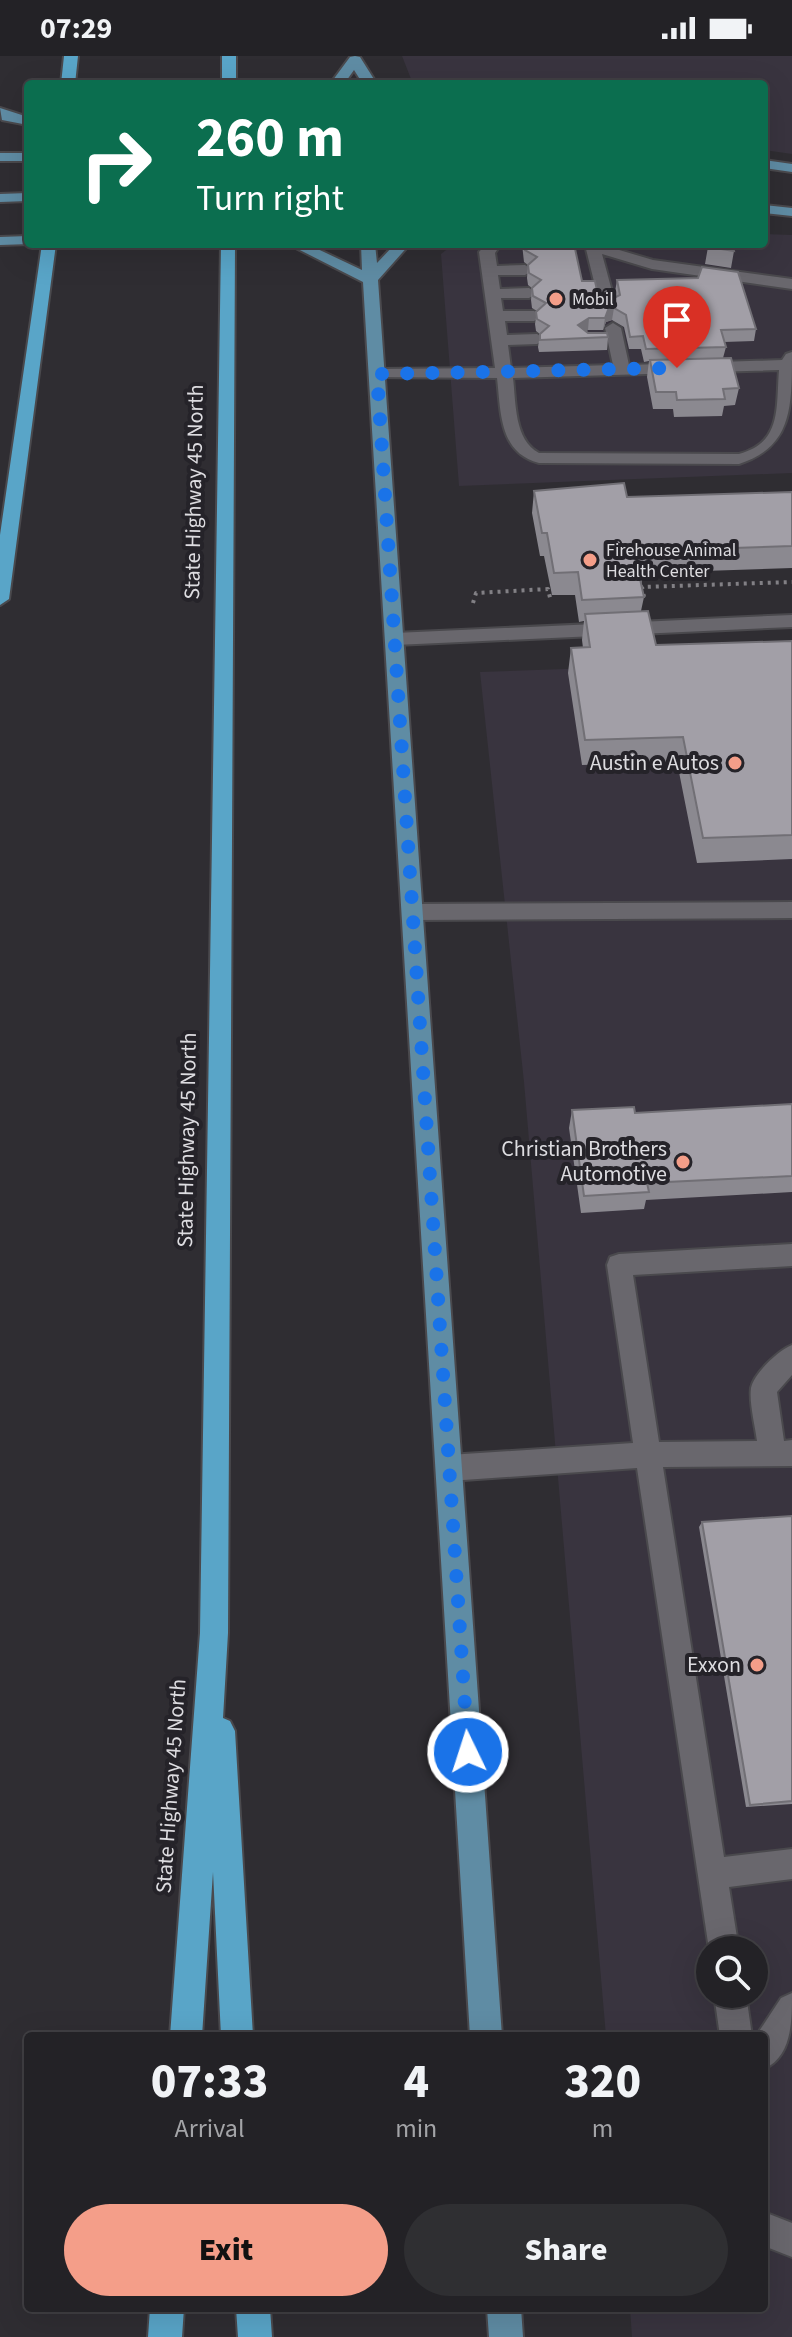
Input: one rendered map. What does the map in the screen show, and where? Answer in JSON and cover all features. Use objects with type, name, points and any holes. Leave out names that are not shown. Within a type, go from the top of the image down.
[{"type":"highway","points":[[68,80],[71,56]]},
{"type":"highway","points":[[229,56],[229,80]]},
{"type":"highway","points":[[0,599],[48,248]]},
{"type":"highway","name":"State Highway 45 North","points":[[186,2032],[214,1633],[228,248]]},
{"type":"highway","points":[[214,1633],[237,2032]]},
{"type":"highway","points":[[165,2337],[167,2312]]},
{"type":"highway","points":[[253,2312],[255,2337]]},
{"type":"main road","points":[[340,80],[355,58]]},
{"type":"main road","points":[[355,58],[357,80]]},
{"type":"main road","points":[[355,58],[368,80]]},
{"type":"main road","points":[[0,112],[7,117],[24,120]]},
{"type":"main road","points":[[0,157],[24,157]]},
{"type":"main road","points":[[768,165],[792,168]]},
{"type":"main road","points":[[0,198],[24,197]]},
{"type":"main road","points":[[768,209],[792,212]]},
{"type":"main road","points":[[0,241],[24,240]]},
{"type":"main road","points":[[303,248],[370,280]]},
{"type":"main road","points":[[368,248],[486,2032]]},
{"type":"main road","points":[[370,280],[399,248]]},
{"type":"main road","points":[[504,2312],[506,2337]]},
{"type":"lane","points":[[377,374],[506,373],[622,370],[790,361],[777,444],[760,456],[739,459],[528,456],[516,442],[512,429],[506,373],[487,252],[490,248]]},
{"type":"lane","points":[[592,248],[592,268],[598,290],[608,306]]},
{"type":"lane","points":[[601,248],[652,264],[792,284]]},
{"type":"lane","points":[[490,271],[525,270]]},
{"type":"lane","points":[[493,294],[529,293]]},
{"type":"lane","points":[[497,316],[534,316]]},
{"type":"lane","points":[[610,334],[622,370]]},
{"type":"lane","points":[[500,340],[537,339]]},
{"type":"lane","points":[[395,639],[792,621]]},
{"type":"lane","points":[[413,912],[792,910]]},
{"type":"lane","points":[[721,1936],[619,1265],[792,1255]]},
{"type":"lane","points":[[449,1468],[647,1455],[782,1453],[764,1388],[792,1357]]},
{"type":"lane","points":[[712,1874],[792,1864]]},
{"type":"lane","points":[[732,2008],[735,2032]]},
{"type":"lane","points":[[768,2047],[792,2009]]},
{"type":"lane","points":[[768,2231],[792,2240]]},
{"type":"shaded area","points":[[402,56],[792,56],[792,154],[768,151],[768,80],[411,80]]},
{"type":"shaded area","points":[[768,234],[792,235],[792,473],[459,486],[441,254],[449,248],[768,248]]},
{"type":"shaded area","points":[[792,661],[792,2337],[632,2337],[630,2312],[768,2312],[768,2032],[606,2032],[524,1082],[480,672]]},
{"type":"building","points":[[575,248],[582,281],[595,281],[598,295],[608,301],[620,295],[617,280],[698,278],[702,267],[738,272],[756,329],[721,330],[726,347],[646,349],[643,336],[630,337],[626,315],[614,308],[608,310],[605,318],[589,318],[578,325],[588,333],[607,333],[608,337],[540,340],[540,334],[549,326],[537,319],[536,312],[546,303],[533,296],[532,288],[541,280],[529,273],[528,265],[537,257],[525,250]]},
{"type":"building","points":[[731,358],[739,388],[723,389],[725,399],[677,400],[676,392],[656,392],[650,360]]},
{"type":"building","points":[[624,483],[627,497],[792,492],[792,546],[640,551],[644,570],[638,570],[644,597],[582,600],[578,572],[554,573],[547,533],[542,533],[534,491]]},
{"type":"building","name":"Austin e Autos","points":[[648,611],[656,645],[792,641],[792,835],[703,838],[683,737],[585,740],[571,648],[590,647],[585,614]]},
{"type":"building","name":"Christian Brothers Automotive","points":[[792,1104],[792,1176],[647,1183],[649,1192],[584,1196],[572,1110],[634,1107],[635,1113]]},
{"type":"building","name":"Exxon","points":[[792,1516],[792,1801],[750,1805],[702,1522]]},
{"type":"place","name":"Mobil","points":[[556,299]]},
{"type":"place","name":"Firehouse Animal Health Center","points":[[590,560]]},
{"type":"place","name":"Austin e Autos","points":[[735,763]]},
{"type":"place","name":"Christian Brothers Automotive","points":[[683,1162]]},
{"type":"place","name":"Exxon","points":[[757,1665]]},
{"type":"route","points":[[468,1752],[377,374],[677,368]]}]
